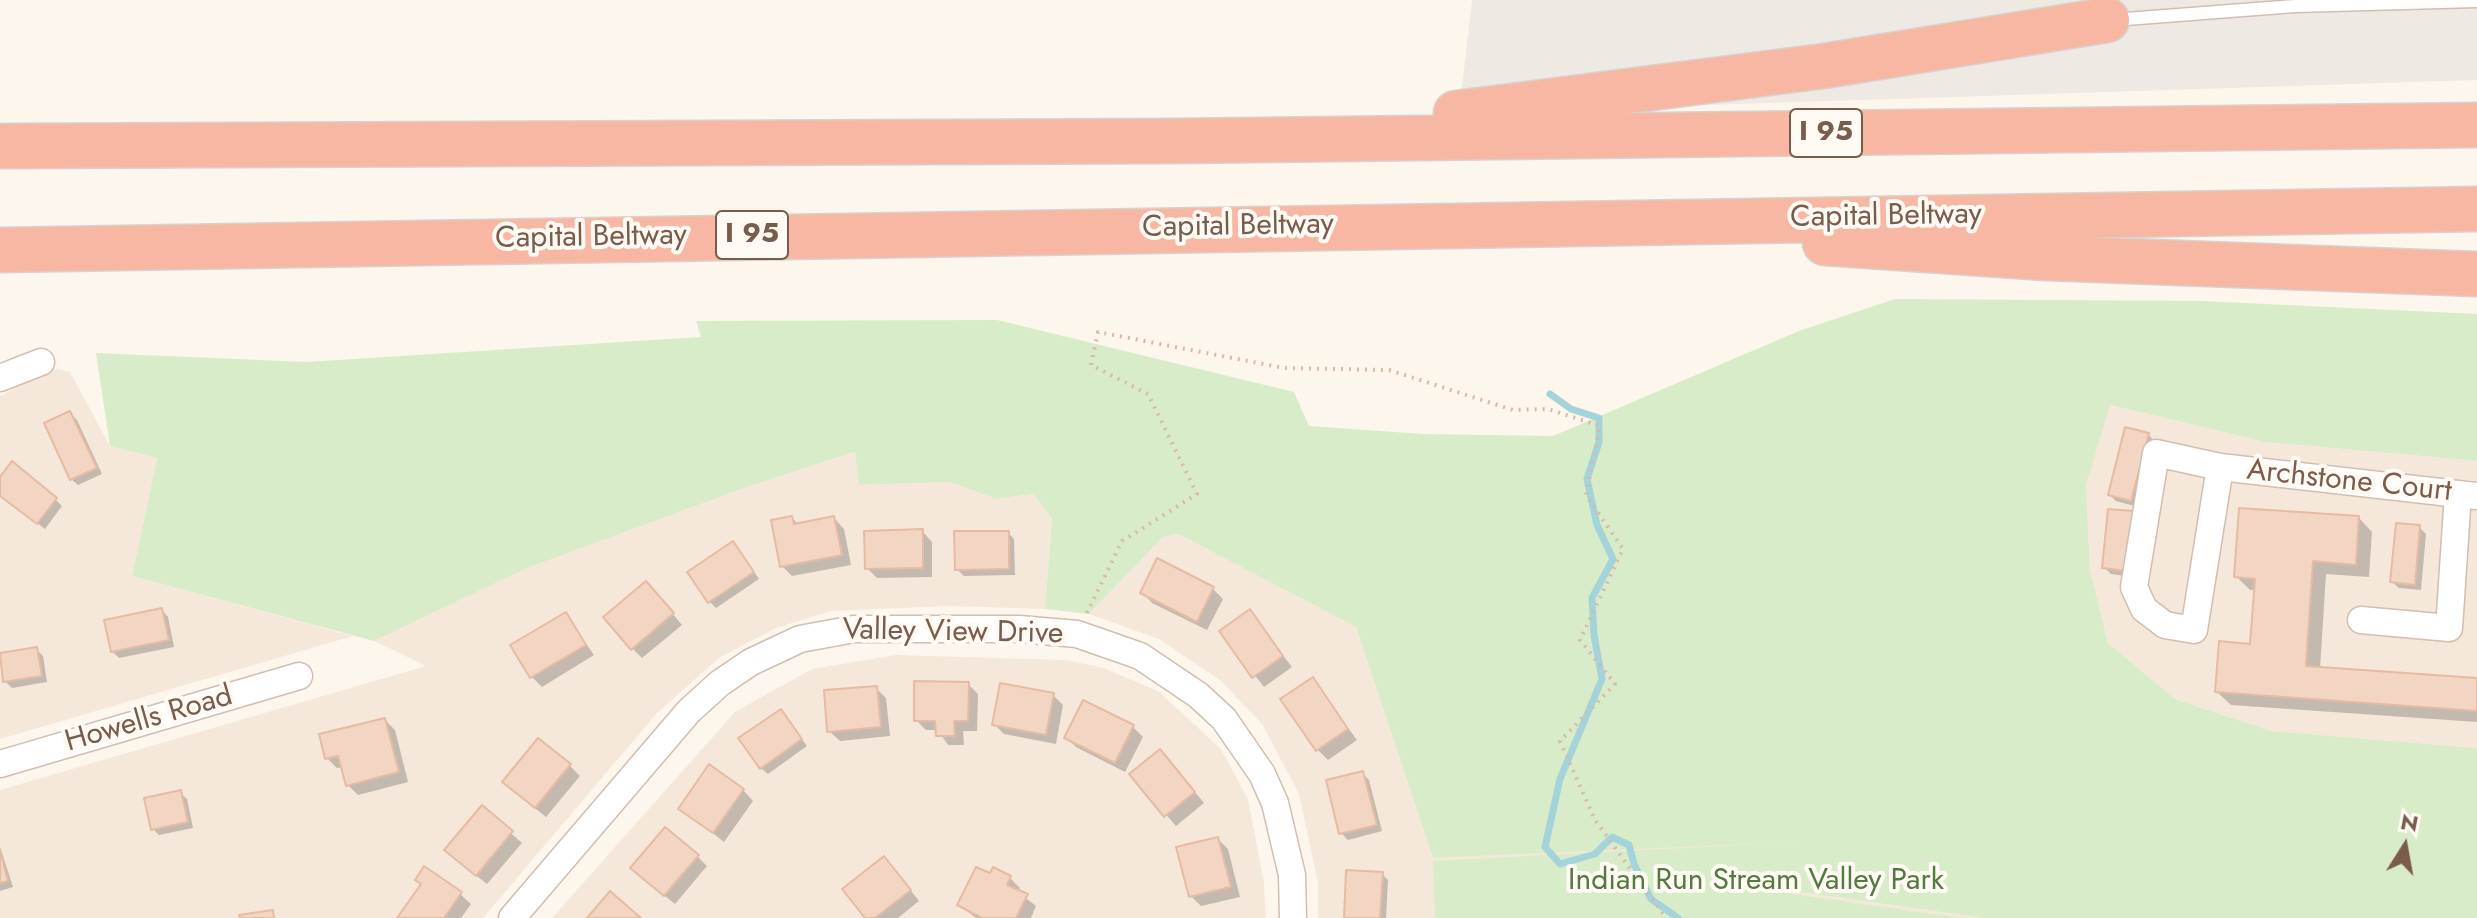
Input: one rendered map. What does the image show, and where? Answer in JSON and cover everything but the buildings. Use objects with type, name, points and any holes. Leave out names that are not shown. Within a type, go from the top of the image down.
[{"type":"highway","points":[[1175,141],[1596,96],[1824,66],[2107,15]]},
{"type":"highway","name":"I 95","points":[[0,146],[1175,141],[2477,125]]},
{"type":"highway","name":"Capital Beltway","points":[[0,250],[1503,222],[2477,209]]},
{"type":"highway","points":[[1503,222],[2046,258],[2477,274]]},
{"type":"street","points":[[0,378],[41,362]]},
{"type":"street","name":"Archstone Court","points":[[2220,467],[2194,630],[2165,625],[2144,609],[2134,587],[2156,453],[2220,467],[2468,495]]},
{"type":"street","points":[[2361,620],[2449,628],[2468,495]]},
{"type":"street","name":"Valley View Drive","points":[[512,918],[689,711],[720,683],[775,649],[827,632],[854,629],[1019,629],[1077,634],[1125,650],[1170,674],[1198,695],[1243,744],[1269,789],[1287,841],[1293,918]]},
{"type":"street","name":"Howells Road","points":[[0,764],[299,676]]},
{"type":"lane","points":[[2107,15],[2477,1]]},
{"type":"path","points":[[1077,634],[1122,541],[1197,494],[1148,394],[1091,365],[1098,332],[1284,368],[1389,370],[1513,410],[1548,409],[1600,426],[1586,495],[1623,549],[1580,640],[1615,684],[1560,741],[1595,820],[1666,918]]},
{"type":"shaded area","points":[[1472,0],[2477,0],[2477,80],[1459,113]]},
{"type":"shaded area","points":[[52,368],[70,372],[110,446],[157,458],[132,576],[353,636],[0,739],[0,396]]},
{"type":"shaded area","points":[[2109,405],[2265,442],[2477,461],[2477,748],[2272,731],[2175,699],[2108,643],[2090,568],[2086,485]]},
{"type":"shaded area","points":[[856,452],[859,485],[950,482],[996,499],[1033,494],[1052,517],[1045,609],[950,606],[831,611],[776,628],[719,658],[657,713],[483,918],[0,918],[0,790],[426,666],[374,641],[525,569],[747,487]]},
{"type":"shaded area","points":[[1178,534],[1356,627],[1433,858],[1799,841],[1791,891],[1981,918],[1318,918],[1318,883],[1299,794],[1262,724],[1221,681],[1159,639],[1089,614],[1163,537]]},
{"type":"shaded area","points":[[896,655],[1066,660],[1104,668],[1158,691],[1221,749],[1248,799],[1264,883],[1266,918],[552,918],[735,712],[812,669]]},
{"type":"green space","name":"Indian Run Stream Valley Park","points":[[1895,299],[2201,301],[2477,314],[2477,461],[2265,442],[2110,405],[2086,485],[2090,568],[2108,643],[2175,699],[2272,731],[2477,748],[2477,918],[1982,918],[1792,891],[1792,894],[1961,918],[1435,918],[1433,861],[1798,842],[1433,858],[1356,627],[1178,534],[1163,537],[1089,614],[1045,609],[1052,518],[1033,494],[996,499],[950,482],[859,485],[855,452],[747,487],[525,569],[374,641],[132,576],[157,458],[110,446],[96,353],[306,362],[701,337],[696,321],[997,320],[1294,392],[1309,426],[1423,434],[1553,436],[1799,331]]},
{"type":"waterway","points":[[1550,394],[1571,409],[1599,418],[1599,442],[1587,479],[1597,525],[1613,559],[1592,598],[1594,635],[1602,679],[1560,779],[1545,847],[1560,864],[1595,854],[1612,837],[1629,845],[1634,864],[1651,899],[1678,918]]}]
